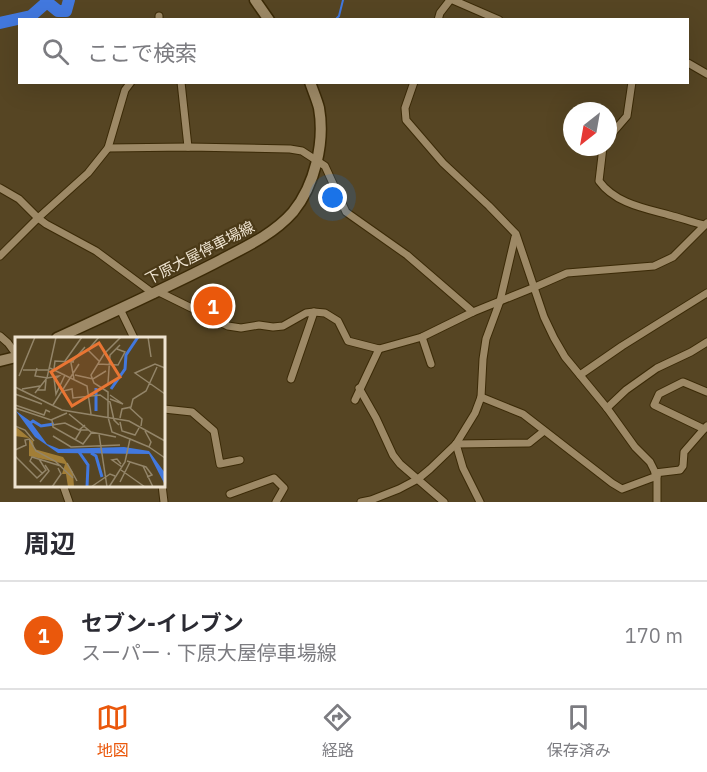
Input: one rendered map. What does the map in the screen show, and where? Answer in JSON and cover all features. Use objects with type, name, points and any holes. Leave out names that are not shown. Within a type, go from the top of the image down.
[{"type":"main road","points":[[255,0],[268,18]]},
{"type":"main road","name":"下原大屋停車場線","points":[[61,337],[156,293],[267,235],[292,213],[305,195],[317,161],[321,129],[319,106],[311,84]]},
{"type":"main road","points":[[0,361],[15,356]]},
{"type":"street","points":[[439,18],[451,0],[494,18]]},
{"type":"street","points":[[689,64],[707,74]]},
{"type":"street","points":[[0,256],[88,173],[108,148],[129,84]]},
{"type":"street","points":[[182,84],[188,147]]},
{"type":"street","points":[[413,84],[405,108],[409,126],[443,163],[516,234],[544,317],[554,338],[635,447],[650,462],[656,474],[657,502]]},
{"type":"street","points":[[617,128],[627,116],[632,84]]},
{"type":"street","points":[[108,148],[188,147],[303,151],[326,166],[346,212],[407,255],[473,312]]},
{"type":"street","points":[[602,156],[598,181],[620,199],[642,208],[706,224]]},
{"type":"street","points":[[0,188],[19,199],[38,218],[96,251],[156,293],[228,326],[283,326],[306,313],[325,313],[338,321],[348,341],[379,349],[422,337],[473,312],[567,273],[654,266],[673,257],[706,224]]},
{"type":"street","points":[[361,502],[399,489],[418,479],[456,444],[475,413],[481,397],[486,339],[500,301],[516,234]]},
{"type":"street","points":[[580,375],[707,293]]},
{"type":"street","points":[[120,309],[133,337]]},
{"type":"street","points":[[291,379],[314,312]]},
{"type":"street","points":[[0,336],[15,354]]},
{"type":"street","points":[[422,337],[431,364]]},
{"type":"street","points":[[607,408],[626,390],[657,368],[692,352],[707,342]]},
{"type":"street","points":[[355,400],[379,349]]},
{"type":"street","points":[[481,397],[523,414],[622,489],[656,474],[680,470],[683,466],[684,452],[706,427],[654,405],[659,394],[684,382],[707,392]]},
{"type":"street","points":[[359,388],[393,455],[400,464],[444,502]]},
{"type":"street","points":[[165,409],[192,412],[214,431],[220,464],[240,460]]},
{"type":"street","points":[[456,444],[529,443],[544,430]]},
{"type":"street","points":[[456,444],[463,468],[480,502]]},
{"type":"street","points":[[230,494],[274,478],[284,488],[276,502]]},
{"type":"street","points":[[63,487],[69,502]]},
{"type":"street","points":[[162,487],[164,502]]},
{"type":"waterway","points":[[22,18],[31,16],[47,2],[58,11],[66,11],[69,0]]},
{"type":"waterway","points":[[337,18],[343,0]]},
{"type":"waterway","points":[[0,23],[18,19]]},
{"type":"place","name":"セブン-イレブン","points":[[213,306]]}]
